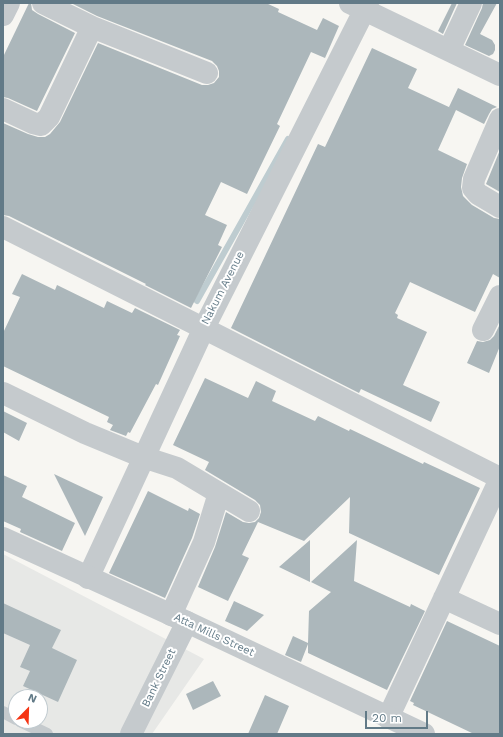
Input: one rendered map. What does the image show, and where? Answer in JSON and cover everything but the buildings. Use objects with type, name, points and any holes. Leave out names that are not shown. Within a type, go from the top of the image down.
[{"type":"street","points":[[3,15],[9,3]]},
{"type":"street","points":[[43,3],[92,27],[207,73]]},
{"type":"street","points":[[449,50],[471,3]]},
{"type":"street","points":[[361,5],[500,75]]},
{"type":"street","name":"Nakum Avenue","points":[[88,578],[204,328],[361,5]]},
{"type":"street","points":[[3,109],[33,124],[41,126],[50,117],[92,27]]},
{"type":"street","points":[[500,119],[474,179],[472,188],[478,194],[500,207]]},
{"type":"street","points":[[3,227],[500,479],[388,718]]},
{"type":"street","points":[[483,330],[500,296]]},
{"type":"street","points":[[3,392],[85,433],[143,457],[177,468],[249,511]]},
{"type":"street","name":"Bank Street","points":[[131,734],[179,618],[219,493]]},
{"type":"street","name":"Atta Mills Street","points":[[3,538],[88,578],[179,618],[424,734]]},
{"type":"street","points":[[444,598],[500,624]]},
{"type":"lane","points":[[37,729],[47,734]]},
{"type":"shaded area","points":[[3,554],[204,659],[152,734],[3,734]]},
{"type":"waterway","points":[[197,301],[288,139]]}]
